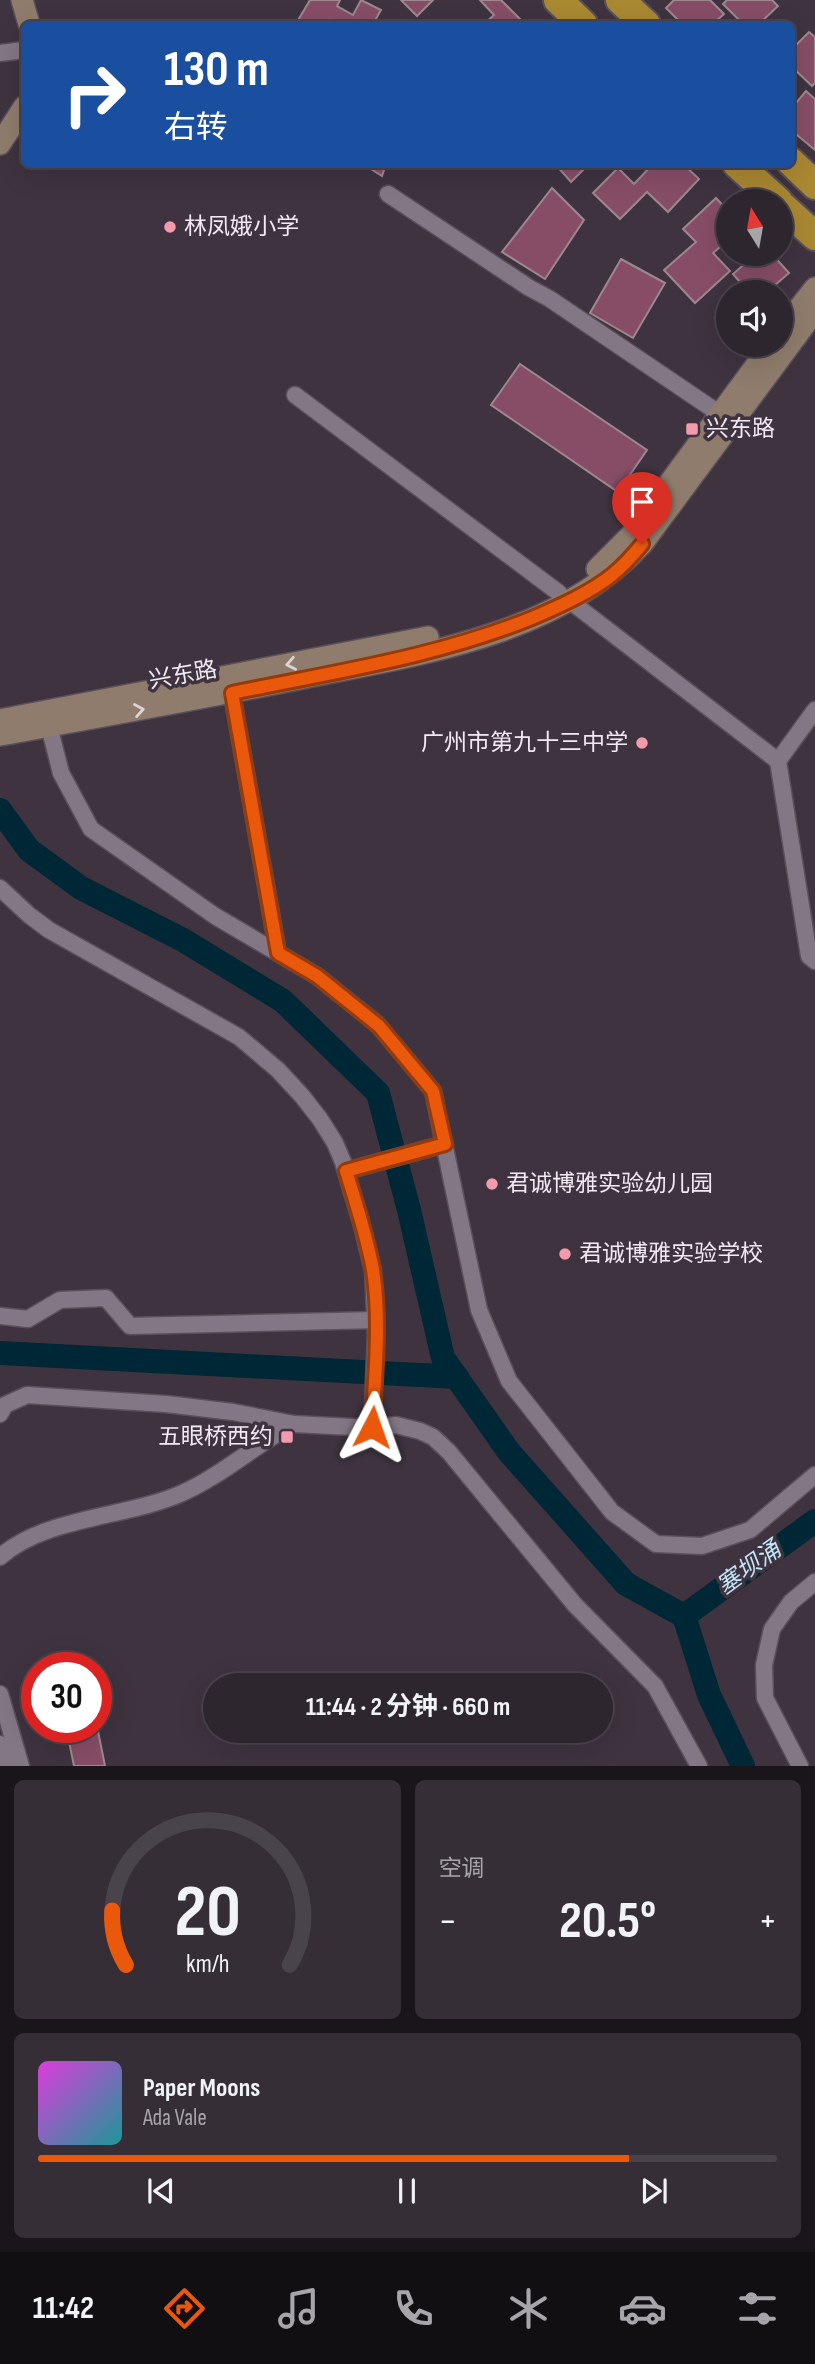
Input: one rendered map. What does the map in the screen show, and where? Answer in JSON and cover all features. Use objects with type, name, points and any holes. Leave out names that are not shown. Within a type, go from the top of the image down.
[{"type":"highway","points":[[558,0],[580,21]]},
{"type":"highway","points":[[621,0],[643,21]]},
{"type":"highway","points":[[795,166],[815,185]]},
{"type":"highway","points":[[741,168],[764,189]]},
{"type":"highway","points":[[793,216],[815,236]]},
{"type":"street","points":[[22,0],[28,21]]},
{"type":"street","points":[[0,53],[21,50]]},
{"type":"street","points":[[0,144],[21,112]]},
{"type":"street","points":[[388,194],[720,414]]},
{"type":"street","points":[[793,316],[815,288]]},
{"type":"street","name":"兴东路","points":[[0,735],[230,685],[435,636],[564,597],[610,576],[642,544],[815,311]]},
{"type":"street","name":"兴东路","points":[[564,597],[631,535],[762,357]]},
{"type":"street","points":[[295,395],[778,761],[809,956],[815,961]]},
{"type":"street","points":[[230,685],[278,953]]},
{"type":"street","name":"兴东路","points":[[0,720],[230,685]]},
{"type":"street","points":[[778,761],[815,710]]},
{"type":"street","points":[[49,726],[61,773],[91,828],[215,916],[317,976],[379,1026],[433,1091],[479,1310],[509,1381],[612,1512],[656,1544],[702,1546],[750,1530],[815,1475]]},
{"type":"street","points":[[0,888],[49,930],[219,1025],[256,1050],[302,1096],[335,1143],[346,1171],[369,1252],[375,1293],[376,1359],[372,1427]]},
{"type":"street","points":[[346,1171],[445,1144]]},
{"type":"street","points":[[0,1315],[28,1319],[60,1300],[106,1298],[130,1326],[376,1320]]},
{"type":"street","points":[[2,1408],[27,1395],[69,1397],[233,1412],[294,1424],[372,1427],[396,1425],[433,1437],[575,1605],[655,1686],[699,1766]]},
{"type":"street","points":[[0,1558],[12,1546],[43,1532],[180,1494],[294,1424]]},
{"type":"street","points":[[800,1766],[765,1698],[764,1665],[772,1629],[791,1602],[815,1582]]},
{"type":"street","points":[[0,1693],[21,1766]]},
{"type":"street","points":[[0,1744],[7,1766]]},
{"type":"building","points":[[310,0],[340,0],[337,6],[353,15],[361,0],[381,10],[375,21],[298,21]]},
{"type":"building","points":[[401,0],[433,0],[417,16]]},
{"type":"building","points":[[480,0],[501,0],[522,21],[487,21],[494,15]]},
{"type":"building","points":[[674,0],[710,0],[724,14],[716,21],[679,21],[666,8]]},
{"type":"building","points":[[727,0],[772,0],[778,6],[762,21],[740,21],[723,4]]},
{"type":"building","points":[[809,32],[815,37],[815,83],[812,86],[795,70],[795,46]]},
{"type":"building","points":[[806,91],[815,99],[815,150],[795,133],[795,104]]},
{"type":"building","points":[[369,168],[385,168],[382,176]]},
{"type":"building","points":[[559,168],[585,168],[571,182]]},
{"type":"building","points":[[618,168],[634,184],[649,168],[687,168],[699,179],[668,212],[647,192],[620,219],[593,193]]},
{"type":"building","points":[[552,188],[584,220],[545,279],[502,252]]},
{"type":"building","points":[[716,198],[716,250],[713,253],[716,256],[716,266],[725,266],[730,271],[720,280],[716,280],[716,284],[695,303],[664,270],[696,242],[683,229]]},
{"type":"building","points":[[621,259],[665,283],[633,338],[590,313]]},
{"type":"building","points":[[742,266],[783,266],[789,273],[781,280],[738,280],[733,274]]},
{"type":"building","points":[[520,364],[647,450],[618,492],[491,405]]},
{"type":"building","points":[[69,1743],[100,1743],[105,1766],[74,1766]]},
{"type":"waterway","points":[[0,810],[29,850],[81,888],[183,940],[283,1001],[378,1093],[409,1210],[443,1358],[509,1452],[626,1584],[684,1616],[709,1695],[743,1766]]},
{"type":"waterway","points":[[0,1353],[457,1377]]},
{"type":"waterway","name":"塞坝涌","points":[[684,1616],[815,1521]]},
{"type":"place","name":"林凤娥小学","points":[[170,227]]},
{"type":"place","name":"兴东路","points":[[692,429]]},
{"type":"place","name":"广州市第九十三中学","points":[[642,743]]},
{"type":"place","name":"君诚博雅实验幼儿园","points":[[492,1184]]},
{"type":"place","name":"君诚博雅实验学校","points":[[565,1254]]},
{"type":"place","name":"五眼桥西约","points":[[287,1437]]},
{"type":"route","points":[[372,1427],[377,1313],[373,1270],[346,1171],[445,1144],[433,1091],[379,1026],[317,976],[278,953],[232,693],[435,651],[498,632],[570,601],[597,585],[624,565],[642,544]]}]
